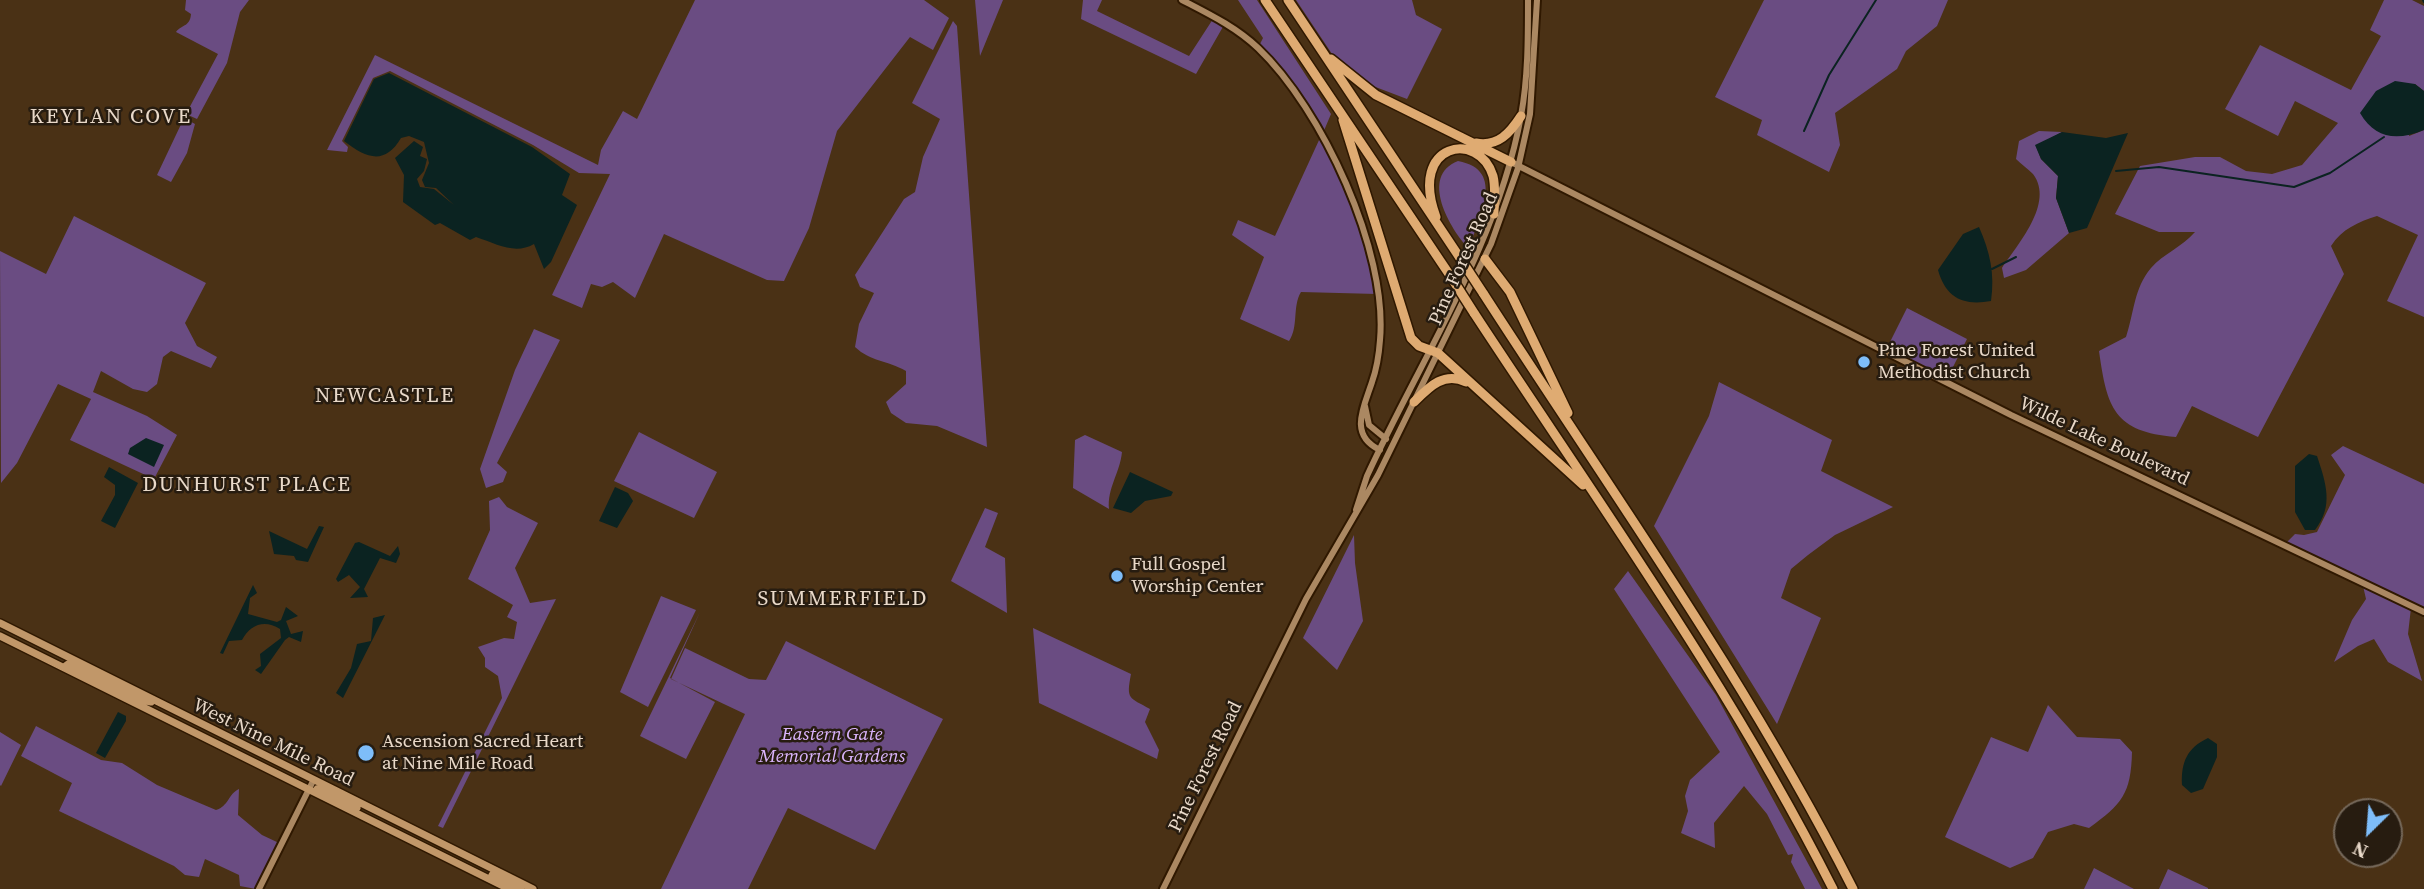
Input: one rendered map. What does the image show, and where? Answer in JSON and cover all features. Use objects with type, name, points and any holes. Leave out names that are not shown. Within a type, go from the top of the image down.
[{"type":"highway","points":[[1265,0],[1343,120],[1451,277],[1734,709],[1781,790],[1833,889]]},
{"type":"highway","points":[[1288,0],[1730,668],[1804,795],[1853,889]]},
{"type":"highway","points":[[1321,50],[1369,91],[1515,165]]},
{"type":"highway","points":[[1463,138],[1482,144],[1494,142],[1510,132],[1521,116]]},
{"type":"highway","points":[[1343,120],[1406,328],[1415,343],[1434,352],[1480,391],[1563,464],[1603,508]]},
{"type":"highway","points":[[1439,229],[1429,199],[1428,176],[1436,160],[1452,150],[1469,150],[1487,163],[1495,186],[1494,214]]},
{"type":"highway","points":[[1485,259],[1510,292],[1578,437]]},
{"type":"highway","points":[[1414,402],[1443,379],[1463,380],[1480,391]]},
{"type":"main road","name":"West Nine Mile Road","points":[[0,623],[533,889]]},
{"type":"main road","points":[[0,630],[55,658],[68,657]]},
{"type":"main road","name":"West Nine Mile Road","points":[[0,636],[509,889]]},
{"type":"main road","points":[[63,667],[68,664],[141,700],[156,702]]},
{"type":"main road","points":[[221,746],[231,746],[302,781],[313,781]]},
{"type":"main road","points":[[309,790],[316,788],[393,825],[400,824]]},
{"type":"main road","points":[[472,870],[477,869],[521,889]]},
{"type":"street","points":[[1182,0],[1227,24],[1268,59],[1343,172],[1375,274],[1381,311],[1377,364],[1360,416],[1362,432],[1370,445],[1389,453]]},
{"type":"street","name":"Pine Forest Road","points":[[1163,889],[1306,599],[1389,453],[1414,402],[1515,165],[1525,84],[1528,0]]},
{"type":"street","name":"Pine Forest Road","points":[[1356,510],[1393,423],[1485,259],[1515,165],[1534,89],[1537,0]]},
{"type":"street","name":"Wilde Lake Boulevard","points":[[1515,165],[2011,415],[2424,612]]},
{"type":"street","points":[[1365,402],[1366,421],[1392,445]]},
{"type":"street","points":[[1375,430],[1387,429],[1393,423]]},
{"type":"street","points":[[259,889],[313,781]]},
{"type":"green space","points":[[186,0],[249,0],[240,12],[227,63],[197,119],[186,114],[218,54],[176,32],[190,18],[191,14],[185,10]]},
{"type":"green space","points":[[695,0],[924,0],[949,18],[933,50],[910,37],[837,131],[809,228],[784,281],[767,280],[664,234],[635,298],[613,282],[602,287],[591,284],[582,308],[552,295],[610,174],[579,173],[533,145],[390,71],[373,78],[342,141],[348,147],[347,152],[327,150],[375,55],[598,165],[601,150],[623,111],[637,119]]},
{"type":"green space","points":[[975,0],[1003,0],[980,56]]},
{"type":"green space","points":[[1083,0],[1102,0],[1097,11],[1189,56],[1213,19],[1224,25],[1196,74],[1081,19]]},
{"type":"green space","points":[[1238,0],[1257,0],[1331,114],[1323,133],[1259,46],[1263,38]]},
{"type":"green space","points":[[1296,0],[1412,0],[1416,15],[1442,29],[1407,99],[1365,83],[1336,60]]},
{"type":"green space","points":[[1764,0],[1948,0],[1937,26],[1906,51],[1897,69],[1835,113],[1840,145],[1829,172],[1757,135],[1762,120],[1715,97]]},
{"type":"green space","points":[[2384,0],[2412,0],[2424,6],[2424,91],[2415,84],[2409,136],[2424,130],[2424,317],[2387,301],[2418,235],[2377,216],[2370,218],[2345,231],[2331,246],[2344,274],[2258,437],[2192,406],[2176,437],[2155,434],[2126,423],[2111,402],[2099,351],[2126,337],[2145,276],[2156,263],[2195,232],[2159,232],[2115,214],[2140,166],[2195,157],[2220,157],[2246,171],[2272,174],[2302,165],[2338,123],[2295,101],[2278,136],[2225,109],[2260,45],[2351,90],[2381,36],[2370,30]]},
{"type":"green space","points":[[953,21],[957,26],[987,447],[937,426],[906,423],[891,413],[886,402],[906,384],[906,371],[867,356],[855,347],[859,324],[874,293],[860,287],[855,275],[904,199],[915,192],[923,157],[940,119],[912,103]]},
{"type":"green space","points":[[184,118],[195,124],[187,153],[171,182],[157,175]]},
{"type":"green space","points":[[2039,131],[2062,132],[2036,146],[2041,159],[2058,176],[2056,198],[2069,233],[2026,270],[2004,278],[2002,268],[2024,236],[2040,198],[2039,185],[2033,174],[2016,159],[2019,141]]},
{"type":"green space","points":[[1320,138],[1352,203],[1377,294],[1301,292],[1289,341],[1240,319],[1264,257],[1232,235],[1238,220],[1275,236]]},
{"type":"green space","points":[[1458,161],[1473,166],[1482,174],[1485,185],[1482,210],[1469,249],[1447,216],[1439,190],[1446,168]]},
{"type":"green space","points":[[74,216],[206,283],[185,323],[197,346],[217,357],[211,368],[171,351],[163,357],[157,384],[147,392],[133,389],[101,371],[93,392],[147,416],[177,435],[154,479],[70,440],[91,399],[58,384],[17,463],[1,483],[0,251],[46,274]]},
{"type":"green space","points":[[1907,308],[1967,339],[1947,379],[1887,348]]},
{"type":"green space","points":[[534,329],[560,340],[497,463],[507,472],[503,482],[486,488],[480,469],[515,370]]},
{"type":"green space","points":[[1719,382],[1832,440],[1821,471],[1893,507],[1835,535],[1791,569],[1781,598],[1821,618],[1777,724],[1654,526],[1709,416]]},
{"type":"green space","points":[[639,432],[717,472],[694,518],[614,481]]},
{"type":"green space","points":[[1085,435],[1122,452],[1110,494],[1109,509],[1073,488],[1075,440]]},
{"type":"green space","points":[[2343,446],[2424,484],[2424,609],[2286,543],[2295,534],[2317,532],[2345,475],[2331,455]]},
{"type":"green space","points":[[499,497],[507,507],[538,523],[515,568],[530,603],[556,599],[443,828],[438,826],[502,698],[498,676],[485,667],[485,658],[478,647],[504,638],[514,639],[517,622],[507,617],[513,605],[468,579],[490,530],[489,501]]},
{"type":"green space","points":[[985,508],[998,513],[985,547],[1005,558],[1007,613],[951,581]]},
{"type":"green space","points":[[1354,535],[1363,621],[1337,670],[1303,638]]},
{"type":"green space","points":[[1628,571],[1716,695],[1822,889],[1805,889],[1791,862],[1793,854],[1788,855],[1767,814],[1744,786],[1714,823],[1715,848],[1681,833],[1688,811],[1685,796],[1690,780],[1720,752],[1614,589]]},
{"type":"green space","points":[[2363,586],[2411,608],[2408,634],[2422,681],[2388,662],[2374,639],[2334,662],[2352,620],[2366,599]]},
{"type":"green space","points":[[661,596],[696,610],[648,707],[620,692]]},
{"type":"green space","points":[[700,612],[670,678],[715,702],[686,759],[640,736]]},
{"type":"green space","points":[[1033,628],[1131,674],[1131,697],[1150,709],[1145,722],[1159,750],[1157,759],[1039,703]]},
{"type":"green space","name":"Eastern Gate Memorial Gardens","points":[[786,641],[943,719],[875,850],[788,808],[748,889],[661,889],[745,714],[671,679],[685,648],[749,679],[766,680]]},
{"type":"green space","points":[[2048,705],[2077,737],[2120,739],[2132,752],[2130,778],[2123,797],[2110,812],[2089,828],[2074,824],[2048,832],[2033,858],[2010,868],[1945,837],[1991,737],[2028,752]]},
{"type":"green space","points":[[36,726],[101,760],[122,763],[157,785],[216,810],[224,806],[239,789],[238,815],[262,835],[279,843],[256,889],[240,886],[239,875],[205,859],[199,877],[185,875],[174,866],[59,811],[72,783],[21,756]]},
{"type":"green space","points":[[0,732],[21,745],[1,786],[0,785]]},
{"type":"green space","points":[[2094,868],[2134,889],[2084,889]]},
{"type":"green space","points":[[2168,869],[2208,888],[2208,889],[2159,889]]},
{"type":"water","points":[[389,73],[532,147],[570,174],[562,195],[577,205],[551,262],[544,269],[534,244],[520,249],[476,237],[470,240],[440,223],[435,225],[403,202],[404,175],[395,158],[414,141],[423,147],[420,156],[427,159],[424,171],[417,179],[420,187],[434,189],[454,205],[436,188],[425,187],[422,180],[429,163],[424,142],[409,136],[401,138],[389,152],[375,156],[360,152],[344,141],[374,79]]},
{"type":"water","points":[[2395,81],[2415,84],[2424,91],[2424,130],[2405,136],[2380,133],[2366,122],[2360,113],[2376,91]]},
{"type":"water","points":[[2062,132],[2106,138],[2128,133],[2087,228],[2069,233],[2056,198],[2058,176],[2041,159],[2035,145]]},
{"type":"water","points":[[1979,227],[1991,263],[1991,301],[1964,301],[1951,293],[1941,280],[1938,270],[1963,234]]},
{"type":"water","points":[[146,438],[164,445],[154,467],[128,454],[130,448]]},
{"type":"water","points":[[2309,454],[2317,456],[2326,494],[2325,512],[2315,530],[2305,530],[2295,512],[2295,466]]},
{"type":"water","points":[[109,467],[138,483],[115,528],[101,521],[115,495],[115,485],[104,477]]},
{"type":"water","points":[[1130,472],[1173,492],[1171,496],[1145,501],[1131,513],[1113,508]]},
{"type":"water","points":[[615,487],[628,493],[633,501],[617,528],[599,521]]},
{"type":"water","points":[[319,526],[324,527],[308,562],[296,560],[294,556],[274,554],[269,531],[307,549]]},
{"type":"water","points":[[359,542],[390,556],[398,546],[400,554],[396,563],[380,558],[364,589],[368,597],[350,598],[360,587],[349,575],[338,582],[336,579],[355,543]]},
{"type":"water","points":[[253,585],[257,593],[250,598],[248,614],[277,622],[281,620],[286,607],[298,616],[286,621],[291,634],[303,631],[301,642],[289,637],[285,640],[261,674],[255,670],[261,666],[260,654],[281,638],[280,629],[268,624],[253,627],[242,640],[229,641],[223,654],[220,653]]},
{"type":"water","points":[[385,615],[343,698],[336,693],[351,668],[357,644],[371,641],[373,618]]},
{"type":"water","points":[[118,712],[126,716],[126,721],[105,758],[96,753]]},
{"type":"water","points":[[2208,738],[2217,744],[2217,757],[2203,789],[2191,793],[2182,785],[2184,763],[2190,751]]},
{"type":"waterway","points":[[1804,131],[1829,75],[1876,0]]},
{"type":"waterway","points":[[2116,171],[2159,167],[2294,187],[2330,173],[2384,137]]},
{"type":"waterway","points":[[1992,269],[2016,257]]},
{"type":"place","name":"Pine Forest United Methodist Church","points":[[1864,362]]},
{"type":"place","name":"Full Gospel Worship Center","points":[[1117,576]]},
{"type":"place","name":"Ascension Sacred Heart at Nine Mile Road","points":[[366,753]]},
{"type":"district","name":"KEYLAN COVE","points":[[111,118]]},
{"type":"district","name":"NEWCASTLE","points":[[385,397]]},
{"type":"district","name":"DUNHURST PLACE","points":[[247,486]]},
{"type":"district","name":"SUMMERFIELD","points":[[843,600]]}]
